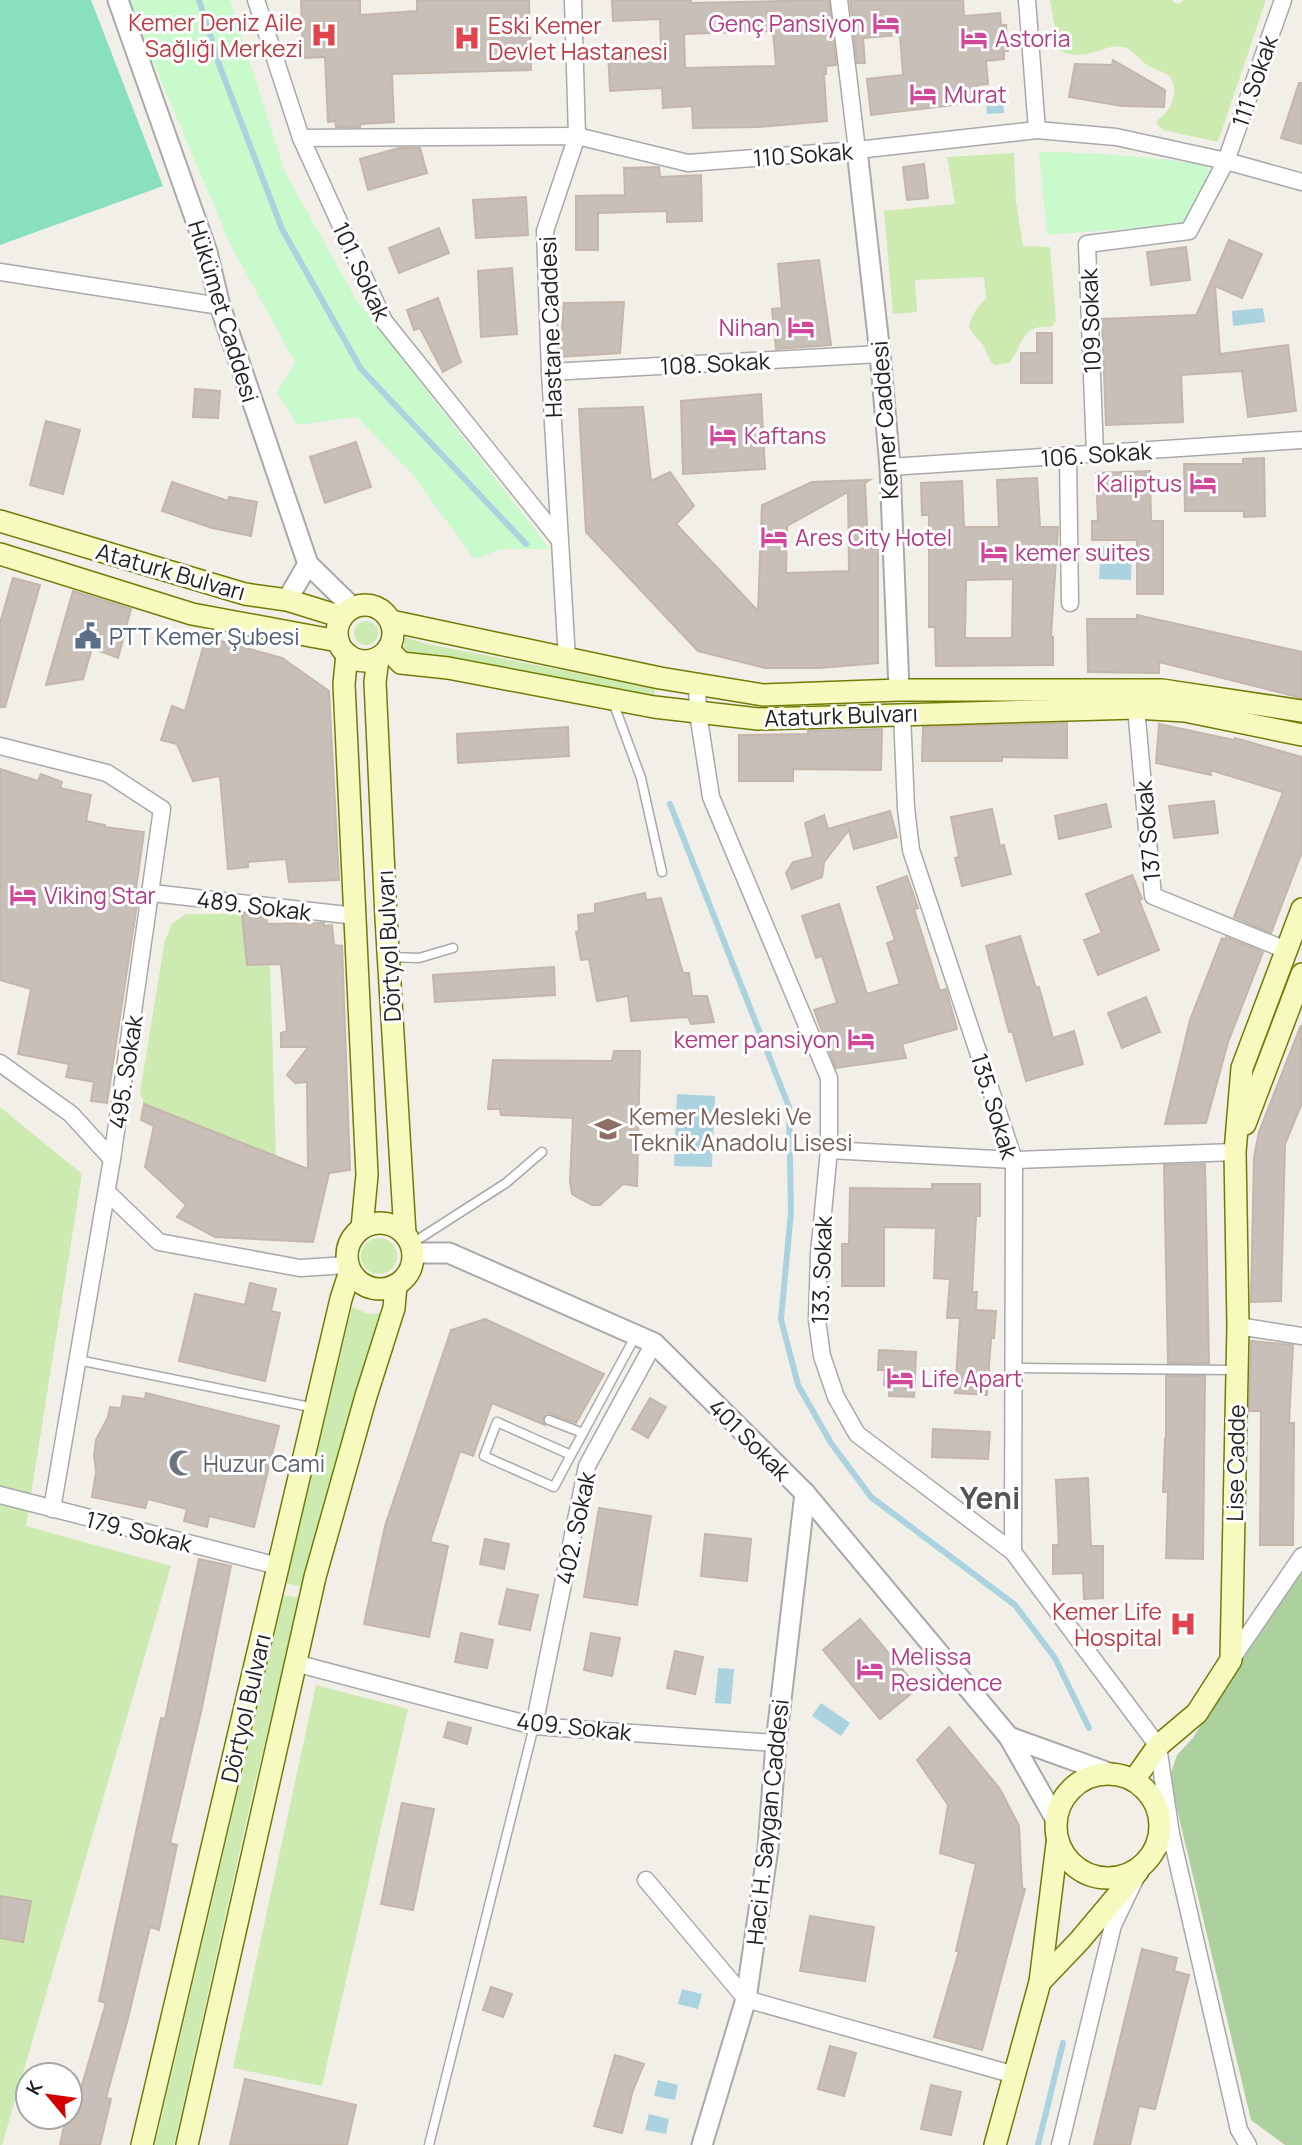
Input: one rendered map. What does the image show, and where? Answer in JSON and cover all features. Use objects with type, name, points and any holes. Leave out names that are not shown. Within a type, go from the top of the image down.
[{"type":"main road","name":"Ataturk Bulvarı","points":[[0,521],[246,594],[347,612]]},
{"type":"main road","name":"Ataturk Bulvarı","points":[[0,554],[192,614],[342,648]]},
{"type":"main road","points":[[371,605],[386,614],[391,621],[393,636],[383,654],[358,660],[342,648],[337,633],[347,612],[371,605]]},
{"type":"main road","name":"Ataturk Bulvarı","points":[[391,621],[566,659],[763,695],[899,690],[1162,690],[1302,711]]},
{"type":"main road","name":"Dörtyol Bulvarı","points":[[342,648],[368,1175],[362,1228]]},
{"type":"main road","name":"Ataturk Bulvarı","points":[[383,654],[401,663],[448,668],[698,713],[758,719],[1136,708],[1185,711],[1302,735]]},
{"type":"main road","name":"Dörtyol Bulvarı","points":[[383,654],[375,682],[388,957],[410,1244]]},
{"type":"main road","name":"Lise Cadde","points":[[1231,1661],[1238,1326],[1235,1152],[1242,1068],[1302,909]]},
{"type":"main road","name":"Lise Cadde","points":[[1235,1152],[1262,1074],[1302,974]]},
{"type":"main road","points":[[375,1223],[389,1224],[410,1244],[410,1271],[396,1285],[377,1290],[367,1287],[357,1280],[349,1268],[350,1243],[362,1228],[375,1223]]},
{"type":"main road","name":"Dörtyol Bulvarı","points":[[142,2145],[349,1268]]},
{"type":"main road","name":"Dörtyol Bulvarı","points":[[187,2145],[319,1564],[366,1396],[394,1308],[396,1285]]},
{"type":"main road","points":[[1134,1780],[1158,1746],[1198,1713],[1231,1661]]},
{"type":"main road","points":[[995,2145],[1040,1982],[1058,1844],[1055,1818],[1065,1795],[1084,1779],[1109,1773],[1134,1780],[1152,1797],[1160,1821],[1156,1846],[1110,1906],[1040,1982]]},
{"type":"main road","points":[[1058,1844],[1071,1865],[1093,1877],[1119,1878],[1141,1867]]},
{"type":"street","name":"Hükümet Caddesi","points":[[118,0],[208,252],[220,306],[308,564],[347,612]]},
{"type":"street","name":"101. Sokak","points":[[256,0],[301,138],[384,321],[558,538]]},
{"type":"street","name":"Hastane Caddesi","points":[[566,659],[545,231],[577,136],[573,0]]},
{"type":"street","points":[[839,0],[856,150]]},
{"type":"street","points":[[1027,0],[1037,130]]},
{"type":"street","name":"111 Sokak","points":[[1226,162],[1283,0]]},
{"type":"street","name":"110 Sokak","points":[[301,138],[577,136],[688,163],[856,150],[1037,130],[1116,137],[1302,182]]},
{"type":"street","name":"Kemer Caddesi","points":[[856,150],[880,354],[890,467],[899,690]]},
{"type":"street","name":"109 Sokak","points":[[1095,454],[1087,244],[1189,231],[1226,162]]},
{"type":"street","points":[[0,272],[220,306]]},
{"type":"street","name":"108. Sokak","points":[[550,372],[880,354]]},
{"type":"street","name":"106. Sokak","points":[[890,467],[1302,440]]},
{"type":"street","points":[[1068,456],[1070,603]]},
{"type":"street","points":[[287,600],[308,564]]},
{"type":"street","name":"133. Sokak","points":[[697,684],[698,713],[711,797],[828,1078],[829,1150],[819,1254],[817,1320],[822,1356],[836,1397],[857,1434],[1013,1552],[1158,1746]]},
{"type":"street","name":"137 Sokak","points":[[1136,708],[1153,896],[1286,950]]},
{"type":"street","name":"135. Sokak","points":[[902,713],[906,808],[911,850],[1014,1160],[1013,1552]]},
{"type":"street","name":"495. Sokak","points":[[0,746],[107,773],[162,809],[107,1192],[52,1509]]},
{"type":"street","name":"489. Sokak","points":[[152,893],[356,916]]},
{"type":"street","points":[[0,1063],[71,1114],[112,1159]]},
{"type":"street","points":[[829,1150],[1014,1160],[1235,1152]]},
{"type":"street","points":[[107,1192],[159,1242],[300,1268],[349,1268]]},
{"type":"street","name":"401 Sokak","points":[[410,1244],[449,1253],[645,1339],[805,1493],[1009,1737],[1055,1818]]},
{"type":"street","points":[[1238,1326],[1302,1336]]},
{"type":"street","name":"402. Sokak","points":[[534,1726],[587,1466],[645,1339]]},
{"type":"street","name":"Haci H. Saygan Caddesi","points":[[702,2145],[746,1999],[768,1849],[776,1742],[805,1493]]},
{"type":"street","name":"179. Sokak","points":[[0,1496],[278,1566]]},
{"type":"street","points":[[1231,1661],[1302,1556]]},
{"type":"street","name":"409. Sokak","points":[[295,1663],[534,1726],[776,1742]]},
{"type":"street","points":[[1009,1737],[1109,1773]]},
{"type":"street","points":[[1158,1746],[1171,1834],[1239,2130],[1248,2145]]},
{"type":"street","points":[[1060,2145],[1113,1925],[1141,1867],[1171,1834]]},
{"type":"street","points":[[646,1880],[746,1999],[1014,2075]]},
{"type":"lane","points":[[612,699],[641,778],[662,872]]},
{"type":"lane","points":[[388,957],[419,958],[453,948]]},
{"type":"lane","points":[[410,1244],[506,1183],[542,1152]]},
{"type":"lane","points":[[570,1455],[497,1422],[484,1456],[554,1487],[583,1433],[645,1339]]},
{"type":"lane","points":[[78,1360],[315,1408]]},
{"type":"lane","points":[[1014,1368],[1236,1370]]},
{"type":"lane","points":[[550,1420],[583,1433]]},
{"type":"lane","points":[[429,2145],[534,1726]]},
{"type":"green space","points":[[0,0],[91,0],[163,186],[0,245]]},
{"type":"green space","points":[[130,0],[230,0],[285,172],[357,301],[550,549],[502,549],[474,559],[413,475],[357,417],[297,425],[277,393],[295,362],[231,246],[133,14]]},
{"type":"green space","points":[[1050,0],[1173,0],[1179,4],[1184,0],[1266,0],[1218,142],[1163,130],[1156,123],[1172,103],[1172,79],[1146,64],[1130,50],[1116,47],[1077,55],[1059,50]]},
{"type":"green space","points":[[1039,152],[1102,154],[1186,162],[1207,165],[1210,174],[1185,224],[1047,235]]},
{"type":"green space","points":[[1014,153],[1016,202],[1023,246],[1050,247],[1056,321],[1051,327],[1041,327],[1028,332],[1009,363],[995,365],[969,325],[975,311],[986,298],[984,277],[915,280],[917,312],[893,314],[884,211],[955,204],[947,157]]},
{"type":"green space","points":[[366,621],[374,625],[378,633],[374,641],[366,645],[358,641],[354,633],[358,625]]},
{"type":"green space","points":[[405,637],[427,644],[655,688],[654,699],[417,656],[404,652]]},
{"type":"green space","points":[[185,914],[242,914],[247,965],[270,966],[276,1156],[144,1104],[140,1092],[165,940],[172,924]]},
{"type":"green space","points":[[0,1107],[82,1174],[26,1526],[171,1566],[27,2061],[14,2061],[14,2104],[0,2145]]},
{"type":"green space","points":[[379,1238],[392,1243],[397,1256],[392,1269],[379,1274],[366,1269],[361,1256],[366,1243]]},
{"type":"green space","points":[[352,1307],[368,1314],[380,1313],[303,1587],[286,1583]]},
{"type":"green space","points":[[1302,1573],[1302,2145],[1285,2145],[1251,2120],[1173,1792],[1171,1773],[1177,1755],[1193,1738],[1235,1669],[1294,1580]]},
{"type":"green space","points":[[284,1595],[300,1598],[254,1787],[174,2145],[155,2145]]},
{"type":"green space","points":[[316,1685],[408,1709],[322,2086],[233,2068]]},
{"type":"water","points":[[1002,87],[1004,113],[987,114],[985,89]]},
{"type":"water","points":[[1263,308],[1265,322],[1233,326],[1232,311]]},
{"type":"water","points":[[1101,546],[1132,547],[1131,580],[1099,579]]},
{"type":"water","points":[[677,1094],[715,1096],[712,1167],[674,1166]]},
{"type":"water","points":[[718,1668],[734,1669],[731,1704],[715,1703]]},
{"type":"water","points":[[821,1703],[850,1723],[841,1736],[812,1716]]},
{"type":"water","points":[[682,1989],[702,1994],[698,2009],[678,2004]]},
{"type":"water","points":[[658,2080],[678,2085],[675,2100],[654,2096]]},
{"type":"water","points":[[649,2114],[669,2119],[666,2134],[645,2130]]},
{"type":"building","points":[[301,0],[360,0],[360,15],[417,11],[417,0],[529,0],[531,70],[392,74],[394,122],[336,127],[335,121],[328,122],[325,57],[303,58]]},
{"type":"building","points":[[612,0],[691,0],[691,3],[829,0],[836,65],[826,66],[824,74],[827,121],[759,127],[693,128],[692,106],[663,108],[662,88],[610,91],[608,51],[661,49],[660,19],[613,21]],"holes":[[[773,31],[776,66],[685,68],[684,34]]]},
{"type":"building","points":[[850,0],[963,0],[964,16],[1000,13],[1001,25],[1006,25],[1008,51],[1004,51],[1004,59],[986,61],[988,84],[977,85],[978,102],[871,115],[867,79],[903,75],[900,35],[863,38],[865,63],[857,63]]},
{"type":"building","points":[[1113,60],[1165,90],[1164,107],[1122,106],[1069,97],[1075,64],[1112,65]]},
{"type":"building","points":[[1299,83],[1302,83],[1302,144],[1281,138]]},
{"type":"building","points":[[399,148],[420,148],[427,173],[368,190],[360,159]]},
{"type":"building","points":[[924,164],[928,198],[907,200],[903,167]]},
{"type":"building","points":[[659,167],[660,177],[701,175],[702,221],[667,222],[667,211],[598,213],[598,250],[576,250],[576,196],[625,195],[624,168]]},
{"type":"building","points":[[526,197],[528,235],[476,238],[473,200]]},
{"type":"building","points":[[439,228],[449,253],[399,273],[389,248]]},
{"type":"building","points":[[1229,240],[1262,254],[1242,298],[1215,286],[1220,354],[1288,345],[1296,411],[1248,417],[1242,371],[1181,375],[1183,422],[1106,425],[1102,319],[1195,315],[1195,318]]},
{"type":"building","points":[[1186,247],[1190,280],[1151,285],[1147,252]]},
{"type":"building","points":[[819,260],[831,345],[776,349],[772,309],[782,308],[778,264]]},
{"type":"building","points":[[512,268],[517,334],[481,337],[478,271]]},
{"type":"building","points":[[438,298],[461,362],[443,372],[420,328],[414,330],[407,310]]},
{"type":"building","points":[[624,302],[620,353],[560,357],[564,303]]},
{"type":"building","points":[[1037,333],[1052,333],[1052,383],[1021,383],[1021,353],[1037,353]]},
{"type":"building","points":[[195,389],[220,391],[218,418],[193,417]]},
{"type":"building","name":"Kaftans","points":[[761,394],[765,469],[683,474],[681,401]]},
{"type":"building","points":[[643,407],[651,481],[670,472],[694,506],[676,524],[758,611],[762,505],[812,482],[870,480],[865,483],[868,548],[878,547],[878,663],[819,668],[765,668],[698,651],[586,532],[579,409]],"holes":[[[848,492],[849,571],[786,573],[787,526]]]},
{"type":"building","points":[[46,421],[80,430],[63,494],[30,485]]},
{"type":"building","points":[[356,442],[371,487],[325,503],[310,457]]},
{"type":"building","points":[[1264,458],[1265,516],[1244,517],[1244,511],[1185,511],[1184,464],[1243,464],[1243,459]]},
{"type":"building","points":[[1150,471],[1151,521],[1163,521],[1163,594],[1137,594],[1137,540],[1092,540],[1092,521],[1098,521],[1096,473]]},
{"type":"building","points":[[1037,478],[1040,527],[1058,527],[1051,637],[1053,665],[936,666],[935,627],[929,627],[929,515],[922,515],[921,483],[962,481],[964,527],[999,527],[997,480]],"holes":[[[1013,579],[1012,638],[965,638],[966,580]]]},
{"type":"building","points":[[172,482],[228,501],[229,497],[257,502],[251,536],[212,528],[162,511]]},
{"type":"building","points":[[13,578],[40,585],[5,707],[0,707],[0,623]]},
{"type":"building","points":[[73,591],[131,609],[118,658],[92,648],[83,679],[46,685]]},
{"type":"building","points":[[1137,615],[1302,652],[1302,698],[1159,662],[1159,673],[1088,672],[1087,619],[1137,619]]},
{"type":"building","points":[[206,637],[282,658],[329,691],[339,880],[289,882],[286,859],[248,862],[248,867],[228,869],[220,776],[193,781],[177,744],[161,740],[172,706],[185,711]]},
{"type":"building","points":[[1067,723],[1067,758],[1002,757],[1002,761],[922,761],[923,727]]},
{"type":"building","points":[[1159,724],[1234,740],[1235,738],[1302,757],[1302,852],[1271,933],[1234,917],[1283,792],[1210,770],[1211,775],[1156,763]]},
{"type":"building","points":[[568,727],[569,756],[458,763],[457,734]]},
{"type":"building","points":[[882,729],[881,770],[793,769],[793,781],[739,781],[739,735]]},
{"type":"building","points":[[0,769],[38,781],[41,774],[62,782],[60,788],[91,795],[86,821],[105,827],[144,832],[134,903],[137,904],[107,1103],[91,1101],[94,1082],[66,1077],[69,1064],[18,1054],[31,989],[0,980]]},
{"type":"building","points":[[1214,801],[1218,833],[1174,838],[1169,806]]},
{"type":"building","points":[[1106,804],[1111,827],[1059,839],[1055,816]]},
{"type":"building","points":[[992,809],[1000,846],[1004,845],[1011,874],[962,886],[955,858],[959,857],[951,817]]},
{"type":"building","points":[[890,811],[897,837],[854,849],[849,830],[824,862],[822,877],[792,889],[786,873],[793,862],[813,857],[805,823],[824,815],[828,829]]},
{"type":"building","points":[[1132,875],[1159,950],[1098,975],[1084,940],[1102,933],[1086,894]]},
{"type":"building","points":[[907,876],[918,908],[914,909],[940,991],[946,989],[957,1029],[902,1044],[906,1058],[836,1068],[814,1010],[837,1003],[822,956],[816,958],[802,916],[839,904],[867,994],[900,984],[887,943],[895,940],[877,887]]},
{"type":"building","points":[[645,893],[646,900],[661,898],[683,973],[689,973],[692,996],[707,996],[714,1022],[691,1024],[688,1017],[631,1021],[628,996],[597,1001],[589,959],[581,960],[576,932],[579,931],[578,915],[595,913],[595,904]]},
{"type":"building","points":[[242,914],[266,916],[267,924],[332,925],[334,945],[342,946],[350,1170],[329,1173],[313,1242],[215,1237],[177,1217],[186,1205],[145,1167],[154,1126],[141,1120],[144,1104],[308,1169],[307,1082],[295,1083],[287,1075],[308,1047],[281,1047],[281,1033],[287,1031],[281,964],[247,965]]},
{"type":"building","points":[[1020,936],[1036,988],[1039,987],[1053,1038],[1074,1031],[1083,1064],[1026,1081],[1012,1031],[1009,1032],[986,946]]},
{"type":"building","points":[[1226,937],[1263,952],[1228,1042],[1206,1123],[1165,1124],[1190,1020],[1222,938],[1225,940]]},
{"type":"building","points":[[554,967],[555,995],[435,1002],[433,975]]},
{"type":"building","points":[[1146,997],[1160,1032],[1122,1048],[1108,1013]]},
{"type":"building","points":[[1301,1025],[1302,1103],[1285,1144],[1281,1301],[1251,1302],[1254,1157],[1259,1132]]},
{"type":"building","name":"Kemer Mesleki Ve Teknik Anadolu Lisesi","points":[[614,1051],[640,1051],[637,1186],[623,1184],[600,1205],[592,1205],[572,1194],[570,1181],[573,1118],[501,1115],[500,1109],[488,1109],[493,1060],[612,1061]]},
{"type":"building","points":[[1205,1164],[1209,1363],[1168,1363],[1164,1165]]},
{"type":"building","points":[[932,1184],[980,1184],[980,1216],[976,1216],[972,1292],[977,1292],[976,1310],[996,1311],[987,1395],[955,1393],[960,1318],[947,1318],[950,1279],[934,1278],[936,1228],[884,1227],[884,1286],[842,1286],[842,1244],[849,1244],[850,1188],[932,1189]]},
{"type":"building","points":[[250,1283],[276,1289],[271,1311],[280,1313],[265,1381],[179,1361],[195,1294],[245,1305]]},
{"type":"building","points":[[485,1319],[604,1374],[576,1423],[549,1413],[543,1418],[545,1425],[492,1403],[473,1456],[460,1451],[430,1542],[448,1546],[429,1637],[364,1624],[385,1526],[451,1330]]},
{"type":"building","points":[[1251,1341],[1293,1345],[1289,1423],[1294,1423],[1293,1545],[1260,1545],[1261,1411],[1249,1411]]},
{"type":"building","name":"Life Apart","points":[[879,1350],[916,1352],[914,1397],[889,1396],[889,1385],[884,1385],[885,1370],[878,1370]]},
{"type":"building","points":[[1166,1376],[1205,1376],[1203,1559],[1166,1558],[1168,1492],[1163,1492]]},
{"type":"building","name":"Huzur Cami","points":[[146,1393],[279,1426],[254,1527],[209,1516],[207,1527],[184,1521],[187,1509],[148,1499],[145,1508],[92,1497],[96,1472],[96,1440],[110,1407],[121,1408],[123,1396],[145,1399]]},
{"type":"building","points":[[650,1398],[666,1407],[648,1438],[632,1429]]},
{"type":"building","points":[[933,1429],[990,1432],[988,1459],[932,1457]]},
{"type":"building","points":[[1088,1478],[1091,1546],[1103,1546],[1103,1598],[1084,1599],[1083,1573],[1053,1574],[1053,1545],[1059,1545],[1056,1480]]},
{"type":"building","points":[[599,1508],[651,1516],[637,1605],[584,1597]]},
{"type":"building","points":[[705,1534],[751,1539],[747,1581],[701,1576]]},
{"type":"building","points":[[485,1539],[509,1544],[504,1569],[480,1564]]},
{"type":"building","points":[[199,1559],[231,1566],[201,1712],[170,1843],[177,1845],[159,1930],[150,1927],[106,2098],[111,2099],[100,2145],[60,2145],[63,2131],[84,2131],[84,2078],[106,2003],[99,2001],[161,1718],[165,1719]]},
{"type":"building","points":[[507,1589],[538,1595],[530,1630],[499,1624]]},
{"type":"building","name":"Melissa Residence","points":[[860,1619],[918,1688],[880,1719],[823,1650]]},
{"type":"building","points":[[461,1633],[493,1640],[487,1668],[455,1662]]},
{"type":"building","points":[[591,1633],[620,1638],[612,1676],[584,1670]]},
{"type":"building","points":[[675,1651],[703,1657],[695,1694],[667,1688]]},
{"type":"building","points":[[448,1722],[471,1728],[467,1744],[444,1737]]},
{"type":"building","points":[[949,1727],[1000,1789],[1019,1826],[1022,1888],[1025,1889],[982,2050],[934,2037],[959,1951],[956,1951],[976,1864],[940,1853],[948,1805],[917,1760]]},
{"type":"building","points":[[402,1803],[434,1809],[413,1910],[381,1904]]},
{"type":"building","points":[[0,1896],[31,1901],[23,1942],[0,1938]]},
{"type":"building","points":[[810,1916],[874,1927],[865,1981],[800,1971]]},
{"type":"building","points":[[1142,1949],[1177,1958],[1174,1971],[1189,1975],[1155,2109],[1139,2106],[1130,2145],[1094,2145]]},
{"type":"building","points":[[491,1987],[512,1994],[503,2017],[483,2010]]},
{"type":"building","points":[[830,2046],[856,2053],[844,2096],[818,2089]]},
{"type":"building","points":[[615,2055],[644,2064],[633,2090],[622,2133],[594,2126]]},
{"type":"building","points":[[245,2079],[356,2105],[347,2145],[230,2145]]},
{"type":"building","points":[[931,2085],[961,2092],[951,2135],[921,2129]]},
{"type":"waterway","points":[[199,0],[220,67],[282,229],[361,369],[526,544]]},
{"type":"waterway","points":[[670,804],[789,1107],[791,1212],[781,1319],[798,1385],[831,1443],[871,1497],[1015,1605],[1055,1658],[1089,1728]]},
{"type":"waterway","points":[[1038,2145],[1063,2043]]},
{"type":"place","name":"Genç Pansiyon","points":[[886,23]]},
{"type":"place","name":"Kemer Deniz Aile Sağlığı Merkezi","points":[[324,35]]},
{"type":"place","name":"Eski Kemer Devlet Hastanesi","points":[[467,38]]},
{"type":"place","name":"Astoria","points":[[974,38]]},
{"type":"place","name":"Murat","points":[[923,94]]},
{"type":"place","name":"Nihan","points":[[801,327]]},
{"type":"place","name":"Kaftans","points":[[723,435]]},
{"type":"place","name":"Kaliptus","points":[[1203,483]]},
{"type":"place","name":"Ares City Hotel","points":[[774,537]]},
{"type":"place","name":"kemer suites","points":[[994,552]]},
{"type":"place","name":"PTT Kemer Şubesi","points":[[88,636]]},
{"type":"place","name":"Viking Star","points":[[23,895]]},
{"type":"place","name":"kemer pansiyon","points":[[861,1039]]},
{"type":"place","name":"Kemer Mesleki Ve Teknik Anadolu Lisesi","points":[[608,1129]]},
{"type":"place","name":"Life Apart","points":[[900,1378]]},
{"type":"place","name":"Huzur Cami","points":[[182,1463]]},
{"type":"place","name":"Kemer Life Hospital","points":[[1183,1624]]},
{"type":"place","name":"Melissa Residence","points":[[870,1669]]},
{"type":"district","name":"Yeni","points":[[990,1497]]}]
